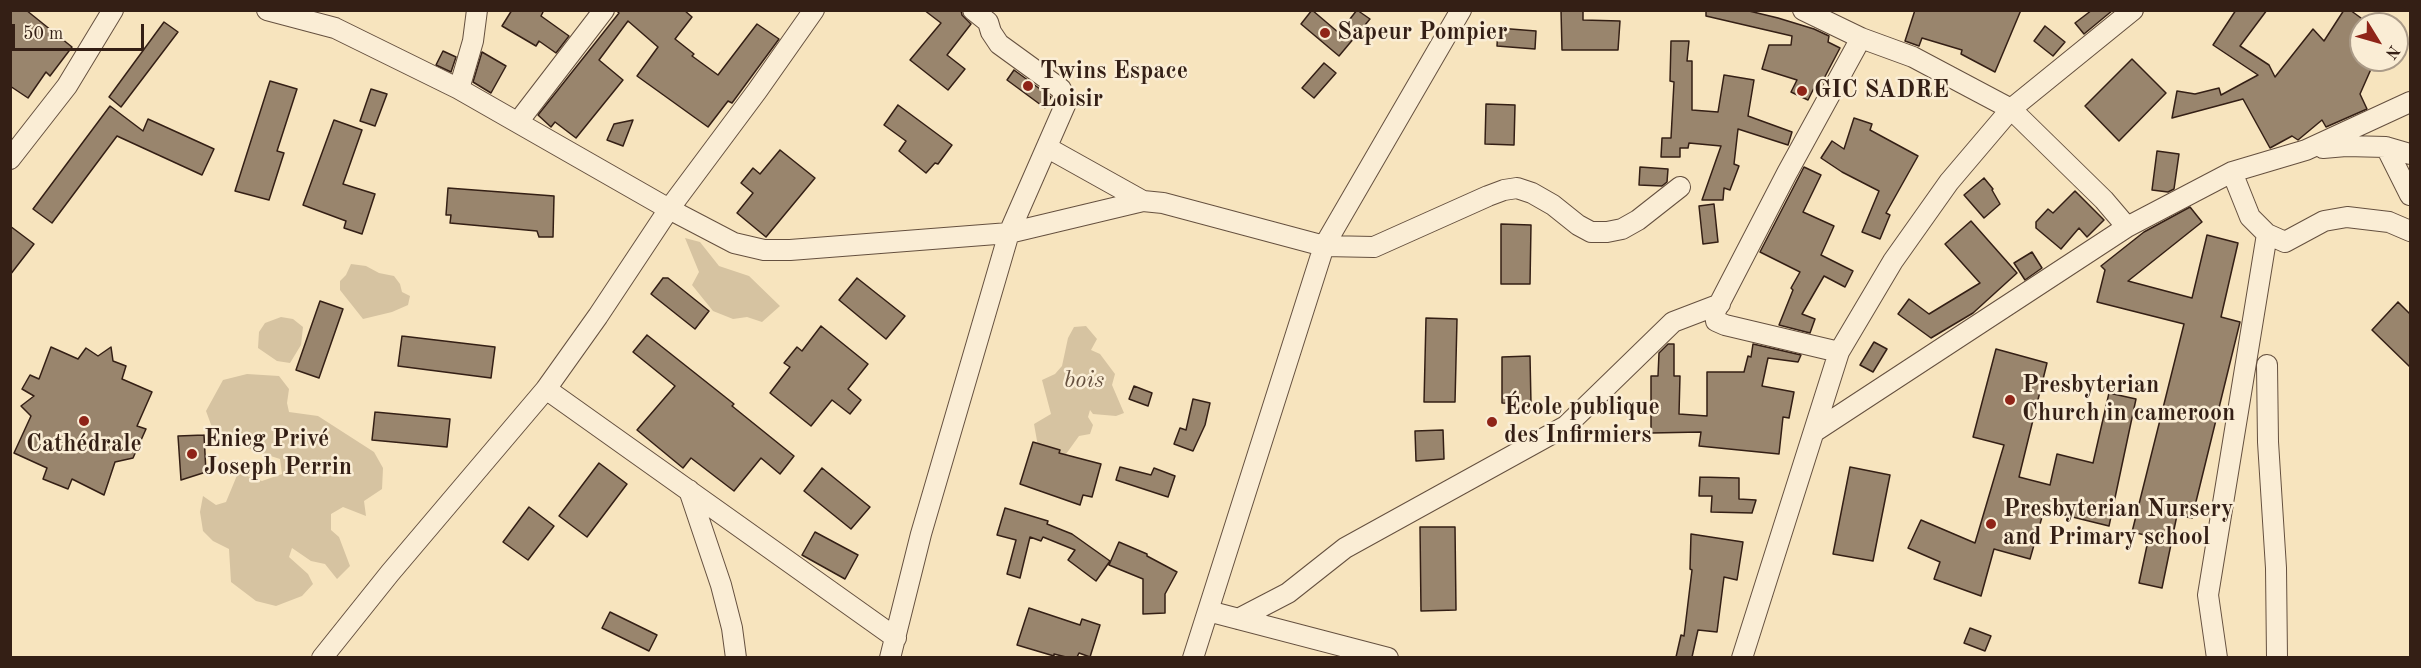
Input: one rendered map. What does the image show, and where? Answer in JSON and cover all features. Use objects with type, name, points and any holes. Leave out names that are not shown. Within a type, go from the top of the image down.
[{"type":"street","points":[[10,159],[67,86],[113,10]]},
{"type":"street","points":[[267,10],[335,28],[459,89],[669,209],[734,243],[764,250],[1009,233],[1143,201],[1163,203],[1324,246],[1374,247],[1488,196],[1517,188],[1532,193],[1553,205],[1578,225],[1591,232],[1607,232],[1623,229],[1638,220],[1680,187]]},
{"type":"street","points":[[459,89],[473,41],[477,10]]},
{"type":"street","points":[[518,122],[604,10]]},
{"type":"street","points":[[322,657],[546,389],[669,209],[758,91],[814,10]]},
{"type":"street","points":[[1193,657],[1324,246],[1461,10]]},
{"type":"street","points":[[1803,10],[1861,38],[1913,57],[2011,109],[2104,200],[2127,227]]},
{"type":"street","points":[[1742,657],[1839,352],[1893,261],[1949,182],[2011,109],[2133,10]]},
{"type":"street","points":[[890,657],[897,638],[921,534],[1009,233],[1066,103],[1061,89],[999,44],[982,13]]},
{"type":"street","points":[[1839,352],[1716,321],[1715,312],[1787,173],[1861,38]]},
{"type":"street","points":[[1814,432],[2127,227],[2232,172],[2306,150],[2410,102]]},
{"type":"street","points":[[2306,150],[2346,146],[2386,147],[2410,154]]},
{"type":"street","points":[[2386,147],[2410,195]]},
{"type":"street","points":[[1048,148],[1143,201]]},
{"type":"street","points":[[2232,172],[2250,217],[2267,234],[2285,242],[2324,221],[2347,217],[2389,222],[2410,231]]},
{"type":"street","points":[[2217,657],[2208,595],[2267,234]]},
{"type":"street","points":[[1238,619],[1288,593],[1346,548],[1566,426],[1673,322],[1720,304]]},
{"type":"street","points":[[2267,365],[2268,442],[2276,568],[2277,657]]},
{"type":"street","points":[[546,389],[897,638]]},
{"type":"street","points":[[689,490],[721,585],[736,657]]},
{"type":"street","points":[[1208,611],[1388,657]]},
{"type":"green space","points":[[685,238],[700,242],[719,266],[749,276],[780,306],[762,322],[747,317],[733,319],[713,311],[692,285],[699,272]]},
{"type":"green space","points":[[351,264],[366,266],[379,273],[394,276],[402,292],[410,296],[408,305],[392,312],[363,319],[340,290],[340,281]]},
{"type":"green space","points":[[281,317],[293,319],[303,327],[301,345],[290,363],[277,361],[258,348],[259,332],[265,323]]},
{"type":"green space","name":"bois","points":[[1086,326],[1097,339],[1091,350],[1100,354],[1115,374],[1112,385],[1124,413],[1116,416],[1093,414],[1090,410],[1088,417],[1093,425],[1090,434],[1079,436],[1061,461],[1039,452],[1034,424],[1051,414],[1042,380],[1055,374],[1062,366],[1068,338],[1074,327]]},
{"type":"green space","points":[[247,374],[279,376],[289,389],[287,403],[289,412],[318,416],[374,452],[383,468],[382,489],[364,501],[366,516],[343,507],[331,514],[331,530],[339,537],[350,566],[337,579],[325,564],[311,561],[292,548],[289,557],[308,574],[313,584],[302,596],[276,606],[256,601],[231,582],[229,549],[213,541],[203,531],[200,512],[203,496],[216,505],[226,502],[238,473],[262,481],[282,474],[280,459],[252,450],[213,430],[206,411],[223,380]]},
{"type":"building","points":[[10,10],[26,10],[72,47],[50,76],[46,72],[28,98],[10,86]]},
{"type":"building","points":[[512,10],[544,10],[541,16],[569,36],[556,53],[539,41],[536,46],[502,26]]},
{"type":"building","points":[[616,10],[684,10],[692,17],[675,39],[694,54],[692,56],[718,75],[757,24],[779,39],[732,103],[728,101],[708,127],[637,76],[658,47],[628,21],[599,60],[623,80],[576,138],[555,122],[551,127],[538,115],[619,13]]},
{"type":"building","points":[[924,10],[961,10],[962,15],[971,24],[947,55],[965,69],[948,90],[910,60],[941,23]]},
{"type":"building","name":"Sapeur Pompier","points":[[1312,10],[1339,33],[1357,10],[1370,19],[1339,56],[1301,24]]},
{"type":"building","points":[[1561,10],[1583,10],[1583,20],[1620,21],[1618,50],[1562,50]]},
{"type":"building","points":[[1706,10],[1745,10],[1778,18],[1829,36],[1828,42],[1840,48],[1819,88],[1815,86],[1808,100],[1791,92],[1797,80],[1762,69],[1769,45],[1791,45],[1792,36],[1706,16]]},
{"type":"building","points":[[1915,10],[2021,10],[1995,72],[1961,54],[1962,50],[1922,38],[1919,46],[1905,41]]},
{"type":"building","points":[[2092,10],[2113,10],[2084,34],[2075,23]]},
{"type":"building","points":[[2236,10],[2267,10],[2240,46],[2269,65],[2275,77],[2313,29],[2324,41],[2344,10],[2350,10],[2353,12],[2349,12],[2349,72],[2370,72],[2360,94],[2367,109],[2326,127],[2322,120],[2298,140],[2292,136],[2270,148],[2243,99],[2172,118],[2177,91],[2195,94],[2219,88],[2221,95],[2258,75],[2213,45]]},
{"type":"building","points":[[164,22],[178,32],[121,107],[109,97]]},
{"type":"building","points":[[2045,26],[2065,42],[2053,56],[2034,41]]},
{"type":"building","points":[[1498,28],[1536,31],[1535,49],[1497,46]]},
{"type":"building","points":[[1671,41],[1689,41],[1687,61],[1692,61],[1692,110],[1718,112],[1724,75],[1754,80],[1748,116],[1792,132],[1788,145],[1738,129],[1734,164],[1739,166],[1730,190],[1724,188],[1723,200],[1702,200],[1721,146],[1689,143],[1688,148],[1680,148],[1680,157],[1661,157],[1662,138],[1671,138],[1674,82],[1670,81]]},
{"type":"building","points":[[443,51],[456,57],[451,72],[436,65]]},
{"type":"building","points":[[482,52],[506,66],[491,93],[473,82]]},
{"type":"building","points":[[2132,59],[2166,93],[2119,141],[2085,106]]},
{"type":"building","points":[[1324,63],[1336,73],[1314,98],[1302,88]]},
{"type":"building","name":"Twins Espace Loisir","points":[[1014,70],[1051,97],[1045,108],[1007,80]]},
{"type":"building","points":[[270,81],[297,89],[277,151],[284,153],[269,200],[235,191]]},
{"type":"building","points":[[371,89],[387,94],[375,126],[360,121]]},
{"type":"building","points":[[1486,104],[1515,105],[1514,145],[1485,144]]},
{"type":"building","points":[[898,105],[952,145],[938,164],[935,163],[926,173],[899,151],[906,141],[884,125]]},
{"type":"building","points":[[110,106],[143,131],[148,119],[214,149],[202,175],[117,136],[52,223],[33,209]]},
{"type":"building","points":[[1854,118],[1872,124],[1870,130],[1918,156],[1886,213],[1890,215],[1880,239],[1862,232],[1879,191],[1821,158],[1832,141],[1844,149]]},
{"type":"building","points":[[334,120],[362,130],[343,184],[375,194],[362,234],[344,228],[346,221],[303,205]]},
{"type":"building","points":[[633,120],[623,146],[607,140],[614,124]]},
{"type":"building","points":[[780,150],[815,178],[766,237],[737,213],[753,193],[741,183],[753,168],[760,174]]},
{"type":"building","points":[[2157,151],[2179,154],[2174,189],[2168,192],[2152,190]]},
{"type":"building","points":[[1640,167],[1668,169],[1667,182],[1662,186],[1639,185]]},
{"type":"building","points":[[1804,167],[1821,175],[1803,212],[1834,226],[1821,255],[1853,271],[1845,287],[1824,276],[1802,314],[1815,319],[1810,333],[1779,325],[1793,290],[1791,288],[1800,272],[1760,252]]},
{"type":"building","points":[[1984,178],[1993,189],[2000,204],[1984,218],[1964,195]]},
{"type":"building","points":[[448,188],[554,196],[553,237],[539,237],[537,231],[450,223],[451,215],[446,215]]},
{"type":"building","points":[[2075,191],[2104,220],[2087,237],[2079,228],[2061,249],[2036,228],[2036,222],[2048,209],[2053,213]]},
{"type":"building","points":[[1714,204],[1718,242],[1703,244],[1699,206]]},
{"type":"building","points":[[2190,207],[2202,222],[2128,281],[2192,298],[2207,235],[2238,243],[2221,317],[2240,322],[2192,518],[2177,515],[2162,588],[2139,583],[2149,536],[2132,532],[2184,324],[2097,302],[2105,270],[2101,266],[2144,232]]},
{"type":"building","points":[[1971,221],[2017,273],[1973,313],[1931,338],[1898,314],[1909,299],[1929,314],[1980,283],[1945,244]]},
{"type":"building","points":[[1501,224],[1531,225],[1530,284],[1501,284]]},
{"type":"building","points":[[10,226],[34,244],[10,275]]},
{"type":"building","points":[[2032,252],[2042,268],[2025,280],[2014,263]]},
{"type":"building","points":[[663,278],[668,278],[709,311],[695,329],[651,294]]},
{"type":"building","points":[[857,278],[905,316],[886,339],[839,300]]},
{"type":"building","points":[[320,301],[343,309],[319,378],[296,370]]},
{"type":"building","points":[[2398,302],[2410,314],[2410,367],[2372,330]]},
{"type":"building","points":[[1426,318],[1457,319],[1455,402],[1424,402]]},
{"type":"building","points":[[821,326],[868,364],[848,389],[861,400],[850,414],[832,400],[811,426],[770,393],[790,367],[784,363],[797,347],[802,351]]},
{"type":"building","points":[[647,335],[734,404],[732,406],[794,456],[780,474],[761,458],[734,491],[691,458],[683,468],[637,430],[675,386],[633,352]]},
{"type":"building","points":[[402,336],[495,347],[491,378],[398,366]]},
{"type":"building","points":[[1874,342],[1887,349],[1873,372],[1860,365]]},
{"type":"building","points":[[1668,344],[1674,344],[1674,376],[1680,376],[1679,414],[1707,416],[1707,372],[1744,372],[1748,356],[1751,357],[1753,344],[1801,355],[1798,362],[1768,358],[1762,386],[1794,392],[1789,418],[1783,417],[1779,454],[1699,446],[1701,432],[1651,433],[1651,376],[1658,376],[1659,353]]},
{"type":"building","name":"Cathédrale","points":[[51,347],[78,359],[86,348],[98,356],[111,347],[113,361],[126,366],[122,379],[152,392],[137,426],[146,429],[133,458],[115,462],[104,495],[72,479],[68,489],[43,479],[47,468],[14,453],[31,416],[21,406],[34,396],[22,389],[30,375],[39,379]]},
{"type":"building","points":[[1996,349],[2047,363],[2019,477],[2050,485],[2057,454],[2093,463],[2109,393],[2136,399],[2109,526],[2044,510],[2030,559],[1994,549],[1981,596],[1934,579],[1940,562],[1908,548],[1921,520],[1975,543],[2004,445],[1973,437]]},
{"type":"building","points":[[1530,356],[1531,404],[1502,403],[1502,357]]},
{"type":"building","points":[[1134,386],[1152,393],[1148,406],[1129,399]]},
{"type":"building","points":[[1193,399],[1210,403],[1205,425],[1193,451],[1174,444],[1180,428],[1186,430]]},
{"type":"building","points":[[375,412],[450,419],[447,447],[372,440]]},
{"type":"building","points":[[1443,430],[1444,459],[1416,461],[1415,431]]},
{"type":"building","name":"Enieg Privé Joseph Perrin","points":[[204,435],[206,472],[181,480],[178,436]]},
{"type":"building","points":[[1033,442],[1060,450],[1059,453],[1101,464],[1092,497],[1083,495],[1080,505],[1020,484]]},
{"type":"building","points":[[599,463],[627,484],[587,537],[559,516]]},
{"type":"building","points":[[1120,467],[1151,475],[1154,468],[1175,476],[1168,497],[1116,480]]},
{"type":"building","points":[[1850,467],[1890,475],[1873,561],[1833,554]]},
{"type":"building","points":[[822,468],[870,507],[851,529],[804,491]]},
{"type":"building","points":[[1700,477],[1739,478],[1739,499],[1756,500],[1752,513],[1711,512],[1712,496],[1699,496]]},
{"type":"building","points":[[529,507],[554,526],[528,560],[503,542]]},
{"type":"building","points":[[1005,508],[1048,521],[1047,524],[1072,534],[1110,561],[1096,581],[1068,560],[1075,550],[1043,537],[1041,541],[1030,537],[1020,578],[1007,574],[1016,540],[997,535]]},
{"type":"building","points":[[1420,527],[1455,527],[1456,610],[1421,611]]},
{"type":"building","points":[[815,532],[858,555],[845,579],[802,555]]},
{"type":"building","points":[[1691,534],[1743,542],[1737,580],[1724,577],[1717,632],[1698,630],[1692,657],[1676,657],[1681,635],[1684,636],[1692,570],[1690,569]]},
{"type":"building","points":[[1119,542],[1147,554],[1177,572],[1165,594],[1165,613],[1143,614],[1143,579],[1109,565]]},
{"type":"building","points":[[1029,608],[1080,625],[1082,619],[1100,625],[1090,657],[1079,653],[1077,657],[1054,654],[1054,656],[1017,645]]},
{"type":"building","points":[[610,612],[657,635],[649,651],[602,628]]},
{"type":"building","points":[[1970,628],[1991,636],[1985,651],[1964,643]]},
{"type":"place","name":"Sapeur Pompier","points":[[1325,33]]},
{"type":"place","name":"Twins Espace Loisir","points":[[1028,86]]},
{"type":"place","name":"GIC SADRE","points":[[1802,91]]},
{"type":"place","name":"Presbyterian Church in cameroon","points":[[2010,400]]},
{"type":"place","name":"Cathédrale","points":[[84,421]]},
{"type":"place","name":"École publique des Infirmiers","points":[[1492,422]]},
{"type":"place","name":"Enieg Privé Joseph Perrin","points":[[192,454]]},
{"type":"place","name":"Presbyterian Nursery and Primary school","points":[[1991,524]]}]
